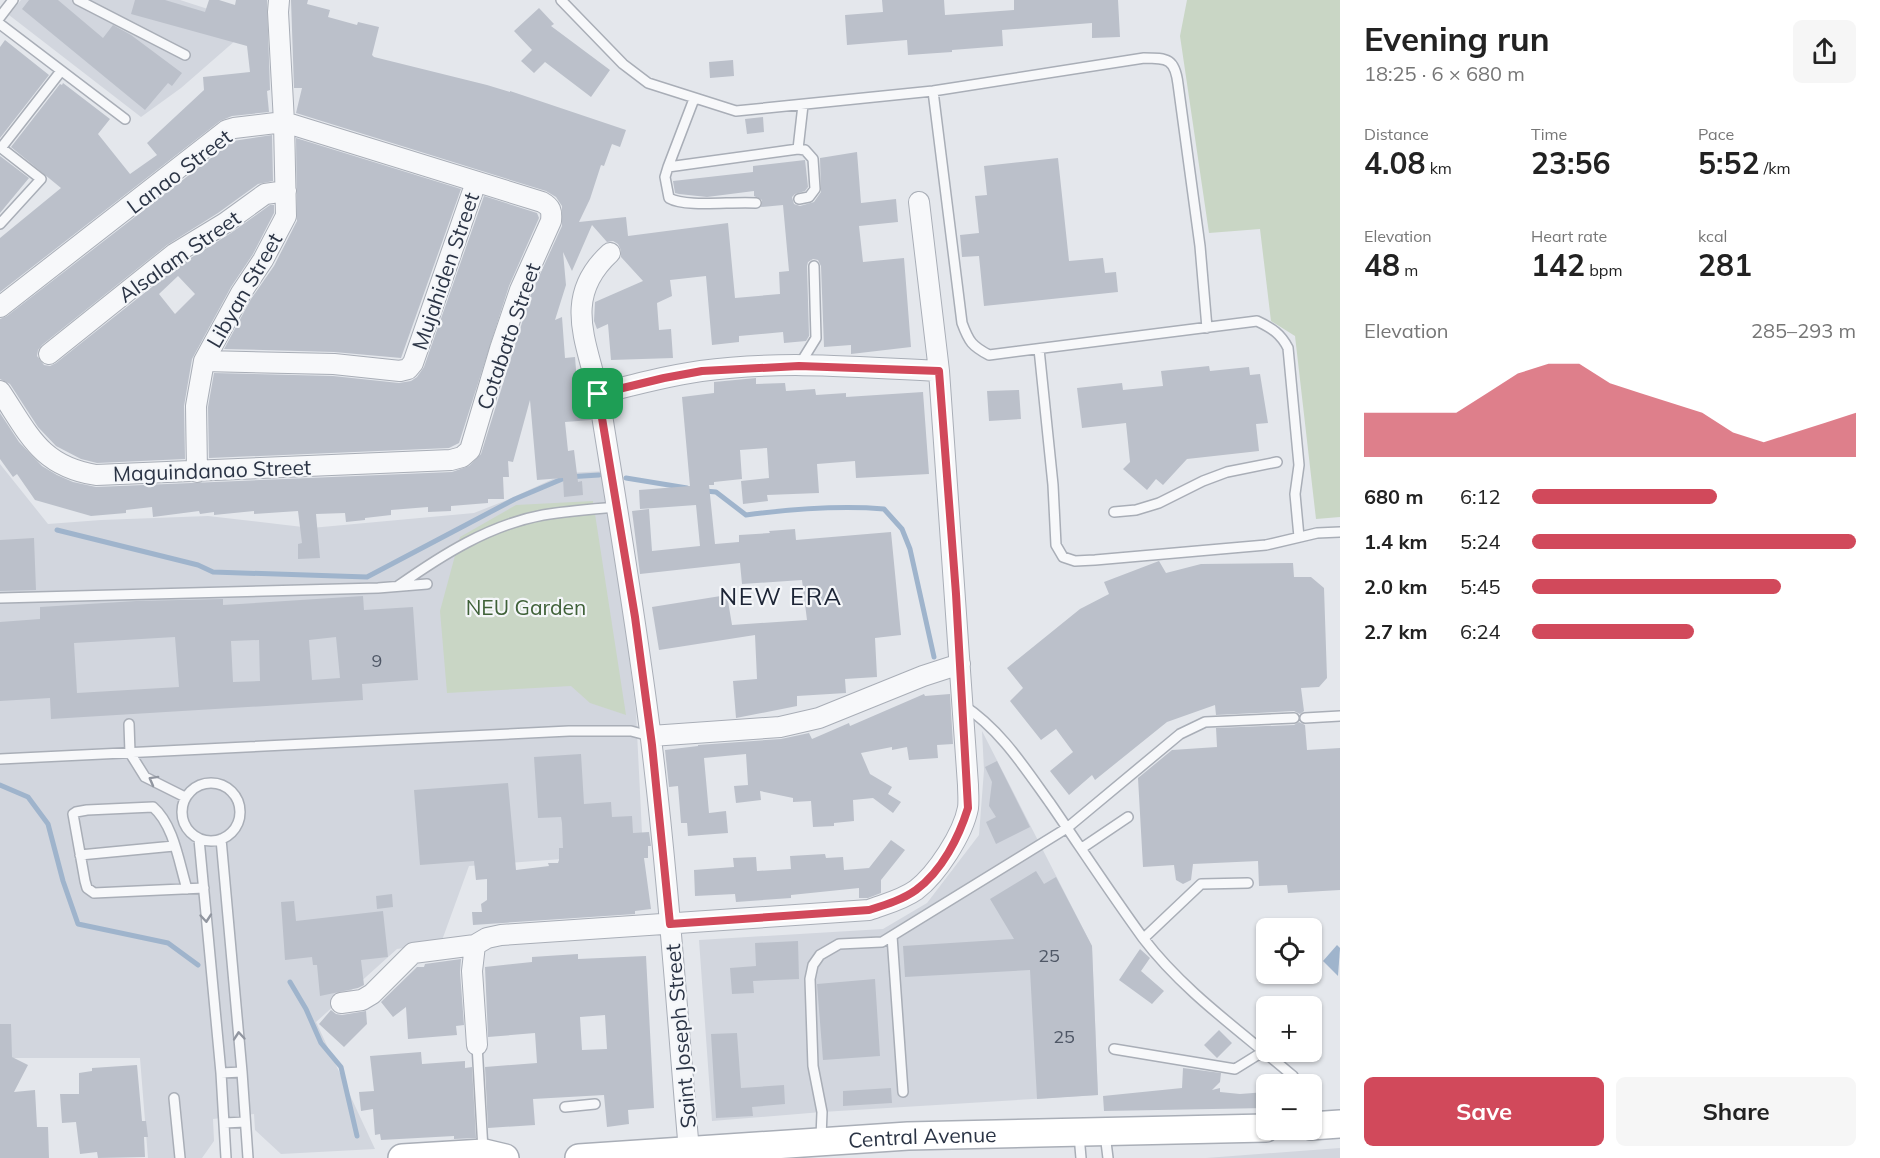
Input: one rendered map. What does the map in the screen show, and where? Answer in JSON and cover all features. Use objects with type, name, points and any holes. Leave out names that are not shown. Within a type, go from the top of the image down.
[{"type":"main road","points":[[1322,1125],[1340,1124]]},
{"type":"main road","name":"Central Avenue","points":[[579,1158],[908,1136],[1107,1145],[1256,1129]]},
{"type":"main road","points":[[402,1158],[494,1156]]},
{"type":"street","name":"Libyan Street","points":[[197,472],[196,406],[204,361],[286,216],[279,0]]},
{"type":"street","name":"Lanao Street","points":[[0,307],[227,130],[234,128],[284,122],[542,202],[549,206],[552,212]]},
{"type":"street","name":"Mujahiden Street","points":[[204,361],[334,364],[400,371],[408,369],[413,363],[476,182]]},
{"type":"street","name":"Alsalam Street","points":[[49,354],[174,254],[225,223],[265,194],[286,191]]},
{"type":"street","points":[[340,1003],[362,1000],[372,994],[413,953],[475,945],[487,938],[501,935],[869,910],[895,902],[916,890],[935,871],[960,833],[968,808],[963,705],[939,371],[919,202]]},
{"type":"street","name":"Cotabato Street","points":[[462,457],[470,450],[510,319],[520,290],[551,221],[552,212]]},
{"type":"street","name":"Saint Joseph Street","points":[[610,254],[593,271],[585,286],[581,306],[583,331],[598,394],[617,507],[651,736],[689,1150]]},
{"type":"street","points":[[598,394],[702,371],[799,366],[939,371]]},
{"type":"street","name":"Maguindanao Street","points":[[0,391],[41,450],[58,464],[78,472],[96,475],[429,461],[462,457]]},
{"type":"street","points":[[651,736],[780,727],[819,718],[923,676],[960,664]]},
{"type":"street","points":[[475,945],[472,971],[477,1045]]},
{"type":"lane","points":[[0,17],[13,0]]},
{"type":"lane","points":[[78,0],[185,55]]},
{"type":"lane","points":[[561,0],[623,64],[648,83],[736,111],[933,91],[1144,58],[1162,58],[1172,63],[1177,73],[1200,246],[1208,328]]},
{"type":"lane","points":[[0,24],[125,120]]},
{"type":"lane","points":[[0,224],[41,179],[0,147],[61,71]]},
{"type":"lane","points":[[933,91],[962,323],[968,339],[975,347],[989,355],[1257,321],[1269,327],[1282,338],[1288,348],[1299,465],[1295,494],[1299,537]]},
{"type":"lane","points":[[694,99],[665,177],[669,198],[684,204],[736,201],[756,203]]},
{"type":"lane","points":[[798,149],[803,105]]},
{"type":"lane","points":[[668,167],[798,149],[805,150],[813,159],[815,189],[809,197],[799,199]]},
{"type":"lane","points":[[799,366],[816,338],[814,266]]},
{"type":"lane","points":[[1039,349],[1053,485],[1056,545],[1063,557],[1075,561],[1095,560],[1266,545],[1317,533],[1340,532]]},
{"type":"lane","points":[[1114,512],[1136,510],[1159,503],[1227,471],[1277,462]]},
{"type":"lane","points":[[396,587],[442,555],[492,530],[542,515],[617,507]]},
{"type":"lane","points":[[0,598],[396,587],[427,584]]},
{"type":"lane","points":[[963,705],[981,717],[1002,738],[1144,938],[1175,976],[1256,1044]]},
{"type":"lane","points":[[1305,718],[1340,716]]},
{"type":"lane","points":[[821,1141],[822,1112],[813,1066],[810,979],[813,965],[820,955],[839,944],[882,942],[892,936],[1067,828],[1180,734],[1205,722],[1294,718]]},
{"type":"lane","points":[[129,724],[130,753],[145,777],[185,797]]},
{"type":"lane","points":[[0,759],[568,730],[632,731],[651,736]]},
{"type":"lane","points":[[214,782],[229,789],[235,795],[240,811],[239,819],[230,833],[221,839],[207,841],[199,839],[186,828],[182,821],[181,813],[185,797],[198,785],[214,782]]},
{"type":"lane","points":[[187,889],[168,829],[159,812],[153,807],[87,810],[73,814],[87,888],[94,893],[187,889],[204,888]]},
{"type":"lane","points":[[1082,848],[1128,817]]},
{"type":"lane","points":[[199,839],[221,1073],[226,1158]]},
{"type":"lane","points":[[221,839],[248,1158]]},
{"type":"lane","points":[[80,855],[174,846]]},
{"type":"lane","points":[[1144,938],[1201,885],[1248,883]]},
{"type":"lane","points":[[892,936],[903,1092]]},
{"type":"lane","points":[[477,1045],[494,1156]]},
{"type":"lane","points":[[1114,1049],[1234,1069],[1256,1056]]},
{"type":"lane","points":[[1277,1062],[1291,1074]]},
{"type":"lane","points":[[221,1073],[242,1072]]},
{"type":"lane","points":[[174,1098],[180,1158]]},
{"type":"lane","points":[[565,1107],[595,1104]]},
{"type":"lane","points":[[224,1123],[245,1122]]},
{"type":"shaded area","points":[[21,0],[180,0],[242,20],[236,40],[181,88],[141,117],[9,15]]},
{"type":"shaded area","points":[[0,464],[48,524],[208,516],[311,528],[474,513],[566,473],[606,471],[636,712],[643,853],[469,866],[441,943],[397,949],[316,1022],[375,1149],[281,1154],[255,1130],[254,1114],[213,1119],[214,1141],[202,1158],[148,1158],[140,1058],[13,1058],[0,1085]]},
{"type":"shaded area","points":[[982,731],[1092,946],[1098,1095],[712,1121],[699,940],[883,929],[927,903],[979,835],[984,770]]},
{"type":"shaded area","points":[[1340,1148],[1340,1158],[1206,1158]]},
{"type":"green space","points":[[1187,0],[1340,0],[1340,517],[1316,519],[1295,336],[1271,321],[1260,229],[1209,233],[1180,36]]},
{"type":"green space","name":"NEU Garden","points":[[593,501],[626,715],[590,703],[571,686],[447,693],[440,611],[460,537],[516,505]]},
{"type":"water","points":[[1337,945],[1340,948],[1338,976],[1323,961]]},
{"type":"building","points":[[29,0],[58,0],[103,38],[113,25],[131,35],[182,73],[172,86],[168,83],[145,110],[22,9]]},
{"type":"building","points":[[135,0],[165,0],[205,12],[209,0],[219,0],[235,5],[236,0],[267,0],[269,112],[232,116],[220,121],[0,292],[0,238],[61,188],[11,147],[60,84],[63,83],[110,119],[98,134],[130,174],[157,155],[147,143],[204,90],[203,77],[250,72],[247,46],[131,14]]},
{"type":"building","points":[[291,0],[308,0],[307,4],[330,10],[328,17],[357,25],[358,22],[379,27],[372,55],[374,57],[510,91],[626,130],[620,147],[612,144],[604,166],[601,165],[590,199],[579,222],[626,217],[628,236],[728,223],[735,298],[780,294],[779,272],[789,271],[783,205],[761,207],[762,200],[754,196],[754,191],[707,197],[679,194],[675,193],[673,181],[753,172],[753,166],[805,160],[808,187],[805,191],[792,197],[794,204],[800,206],[814,202],[821,192],[820,158],[857,152],[861,203],[896,199],[898,222],[859,226],[863,262],[904,258],[911,347],[851,354],[851,345],[824,347],[821,266],[818,260],[813,259],[808,262],[807,266],[809,336],[806,341],[784,343],[783,332],[739,336],[739,342],[712,345],[706,276],[670,280],[672,296],[657,303],[659,330],[671,329],[673,358],[611,360],[608,324],[597,329],[594,321],[595,302],[643,281],[621,257],[618,244],[613,241],[607,242],[592,225],[572,271],[563,252],[566,285],[555,320],[562,317],[565,358],[575,357],[578,395],[586,395],[591,420],[565,422],[568,451],[574,450],[578,482],[582,481],[583,495],[564,497],[563,478],[537,480],[530,400],[513,462],[508,461],[509,477],[503,477],[504,499],[488,499],[488,503],[451,506],[451,511],[428,512],[428,507],[391,510],[391,515],[346,522],[345,513],[316,514],[320,558],[298,559],[298,544],[302,543],[298,511],[254,514],[254,511],[214,515],[214,512],[200,514],[199,511],[153,517],[152,507],[126,510],[126,513],[91,516],[35,500],[17,474],[13,477],[0,459],[0,413],[19,442],[42,466],[73,482],[96,487],[452,472],[469,466],[481,454],[531,294],[562,226],[562,206],[556,197],[546,191],[296,113],[302,88],[294,88]]},
{"type":"building","points":[[882,0],[944,0],[945,15],[1014,10],[1014,0],[1118,0],[1120,37],[1092,38],[1092,23],[1002,30],[1003,46],[952,50],[952,52],[908,55],[907,40],[847,45],[845,15],[883,12]]},
{"type":"building","points":[[539,8],[554,24],[551,26],[610,70],[591,97],[545,62],[534,73],[521,61],[532,50],[514,31]]},
{"type":"building","points":[[5,40],[49,75],[0,138],[0,47]]},
{"type":"building","points":[[733,60],[734,76],[710,78],[709,62]]},
{"type":"building","points":[[763,117],[764,132],[747,134],[745,119]]},
{"type":"building","points":[[272,135],[273,181],[258,184],[218,213],[167,245],[42,345],[37,356],[44,365],[50,366],[56,363],[181,264],[270,205],[274,205],[274,213],[253,254],[231,287],[192,359],[184,406],[185,459],[97,463],[81,459],[56,446],[38,427],[10,384],[0,379],[0,319],[7,316],[233,141]],"holes":[[[178,276],[195,294],[175,314],[159,294]]]},
{"type":"building","points":[[296,138],[461,189],[401,358],[334,352],[224,349],[251,299],[274,266],[297,221]]},
{"type":"building","points":[[0,156],[29,178],[0,213]]},
{"type":"building","points":[[1058,158],[1069,261],[1103,258],[1105,273],[1116,272],[1118,292],[984,306],[979,256],[962,257],[960,235],[979,233],[975,196],[987,195],[984,166]]},
{"type":"building","points":[[484,196],[537,213],[539,218],[509,286],[459,443],[449,448],[209,458],[208,407],[214,373],[333,376],[399,383],[411,381],[417,377],[424,367]]},
{"type":"building","points":[[1209,366],[1210,371],[1249,367],[1250,375],[1260,374],[1268,423],[1256,424],[1259,451],[1187,459],[1163,485],[1156,479],[1147,490],[1123,469],[1130,462],[1126,423],[1082,428],[1077,388],[1122,383],[1123,390],[1163,386],[1161,371]]},
{"type":"building","points":[[756,378],[756,384],[785,383],[786,391],[815,389],[816,395],[846,393],[846,397],[923,392],[929,474],[856,478],[855,461],[817,464],[819,493],[767,495],[768,501],[743,504],[741,481],[769,478],[767,448],[740,450],[742,479],[714,482],[714,485],[709,485],[715,544],[739,542],[739,535],[795,529],[796,540],[891,532],[901,635],[875,638],[877,677],[845,679],[846,693],[797,696],[797,706],[736,718],[733,681],[757,679],[755,635],[659,650],[652,607],[727,595],[732,625],[807,620],[802,580],[742,584],[740,563],[640,574],[632,511],[649,509],[652,551],[700,546],[696,505],[640,509],[639,490],[690,486],[682,397],[714,393],[714,382]]},
{"type":"building","points":[[1019,390],[1021,419],[989,421],[987,391]]},
{"type":"building","points":[[34,538],[36,590],[0,591],[0,540]]},
{"type":"building","points":[[1159,561],[1166,573],[1201,564],[1293,563],[1294,577],[1311,577],[1324,588],[1327,678],[1319,687],[1301,688],[1304,711],[1300,714],[1294,711],[1216,715],[1215,705],[1167,722],[1095,780],[1092,775],[1069,795],[1050,771],[1073,752],[1056,729],[1041,740],[1010,701],[1023,688],[1007,668],[1080,609],[1109,594],[1104,582]]},
{"type":"building","points":[[363,596],[364,610],[413,607],[418,680],[362,684],[363,700],[51,719],[50,698],[0,701],[0,622],[40,619],[40,607],[136,601],[223,599],[223,605]],"holes":[[[175,637],[179,687],[77,693],[74,643]],[[336,637],[340,678],[312,680],[309,640]],[[259,640],[260,681],[233,682],[231,641]]]},
{"type":"building","points":[[924,694],[925,696],[950,694],[953,744],[937,745],[938,758],[909,760],[907,747],[892,750],[892,747],[861,753],[870,774],[892,787],[888,794],[901,802],[893,813],[873,798],[853,800],[854,821],[834,823],[834,826],[813,827],[811,801],[793,802],[793,798],[760,791],[761,800],[736,803],[734,786],[748,785],[746,754],[704,758],[709,813],[726,811],[728,833],[688,836],[687,823],[681,823],[678,786],[669,787],[665,750],[698,745],[781,739],[809,733],[812,739],[849,723],[850,726]]},
{"type":"building","points":[[1299,722],[1305,725],[1307,750],[1340,748],[1340,890],[1288,893],[1287,885],[1259,886],[1258,861],[1193,864],[1191,880],[1183,884],[1176,880],[1174,865],[1143,867],[1138,778],[1172,750],[1217,747],[1216,728],[1294,725]]},
{"type":"building","points":[[581,754],[584,804],[611,802],[612,817],[632,816],[633,833],[649,832],[651,846],[648,846],[648,858],[644,858],[651,909],[635,911],[635,914],[473,925],[472,912],[482,912],[481,904],[487,900],[487,879],[476,880],[474,861],[420,865],[414,790],[508,783],[516,870],[549,866],[548,863],[558,863],[559,848],[563,848],[562,823],[561,817],[538,818],[534,757]]},
{"type":"building","points":[[997,761],[1030,827],[996,844],[986,822],[996,817],[989,806],[992,782],[985,767]]},
{"type":"building","points":[[891,840],[905,850],[881,880],[881,893],[868,898],[859,898],[859,888],[791,895],[791,898],[736,902],[735,894],[695,896],[694,870],[734,867],[733,858],[756,857],[757,871],[791,869],[790,856],[825,854],[826,858],[843,857],[844,870],[869,868]]},
{"type":"building","points":[[1036,871],[1044,884],[1056,877],[1092,946],[1098,1095],[1037,1099],[1030,970],[905,977],[903,946],[1014,939],[990,899]]},
{"type":"building","points":[[392,894],[393,907],[377,909],[376,896]]},
{"type":"building","points":[[294,901],[296,921],[383,911],[388,957],[361,960],[364,985],[320,996],[317,965],[313,965],[312,957],[285,960],[281,902]]},
{"type":"building","points":[[798,941],[799,979],[753,981],[754,993],[732,994],[730,968],[756,966],[755,943]]},
{"type":"building","points":[[1140,949],[1150,958],[1141,971],[1164,991],[1152,1004],[1119,980]]},
{"type":"building","points":[[578,954],[578,959],[646,956],[654,1108],[628,1110],[629,1124],[607,1127],[604,1095],[533,1099],[535,1125],[488,1128],[485,1067],[537,1063],[535,1033],[488,1037],[485,967],[532,962],[532,957]],"holes":[[[605,1015],[607,1049],[582,1050],[580,1017]]]},
{"type":"building","points":[[461,959],[464,1025],[456,1026],[457,1035],[408,1039],[406,1007],[393,1017],[381,1002],[417,967]]},
{"type":"building","points":[[875,979],[880,1056],[823,1060],[817,984]]},
{"type":"building","points":[[331,1010],[342,1015],[366,1011],[367,1024],[344,1047],[319,1024]]},
{"type":"building","points":[[0,1024],[11,1024],[12,1057],[28,1065],[14,1092],[35,1090],[37,1127],[48,1127],[49,1158],[0,1158]]},
{"type":"building","points":[[1219,1030],[1232,1043],[1217,1058],[1204,1045]]},
{"type":"building","points":[[737,1033],[741,1088],[784,1085],[785,1104],[752,1107],[753,1116],[716,1118],[711,1034]]},
{"type":"building","points":[[421,1052],[422,1064],[465,1061],[465,1068],[472,1067],[476,1138],[454,1139],[454,1136],[381,1140],[380,1134],[375,1135],[373,1109],[361,1111],[359,1092],[374,1091],[370,1056]]},
{"type":"building","points":[[137,1065],[142,1121],[146,1121],[148,1137],[144,1137],[145,1157],[98,1158],[97,1152],[80,1154],[76,1122],[62,1123],[60,1094],[79,1094],[79,1073],[92,1071],[92,1068]]},
{"type":"building","points":[[1183,1068],[1221,1073],[1220,1082],[1212,1090],[1220,1088],[1220,1092],[1256,1093],[1256,1108],[1104,1111],[1103,1096],[1182,1088]]},
{"type":"building","points":[[891,1088],[892,1103],[843,1106],[843,1091]]},
{"type":"waterway","points":[[57,530],[198,565],[213,572],[367,577],[515,499],[567,477],[599,475]]},
{"type":"waterway","points":[[626,478],[687,488]]},
{"type":"waterway","points":[[705,491],[716,492],[746,515],[815,508],[884,509],[902,529],[910,549],[934,657]]},
{"type":"waterway","points":[[0,785],[28,797],[48,824],[63,881],[78,924],[168,943],[198,965]]},
{"type":"waterway","points":[[290,982],[306,1009],[321,1043],[341,1067],[357,1136]]},
{"type":"district","name":"NEW ERA","points":[[781,596]]},
{"type":"route","points":[[799,366],[939,371],[956,594],[968,808],[960,833],[935,871],[916,890],[895,902],[869,910],[670,924],[652,745],[635,617],[598,394],[664,378],[702,371],[739,368],[799,366]]}]
